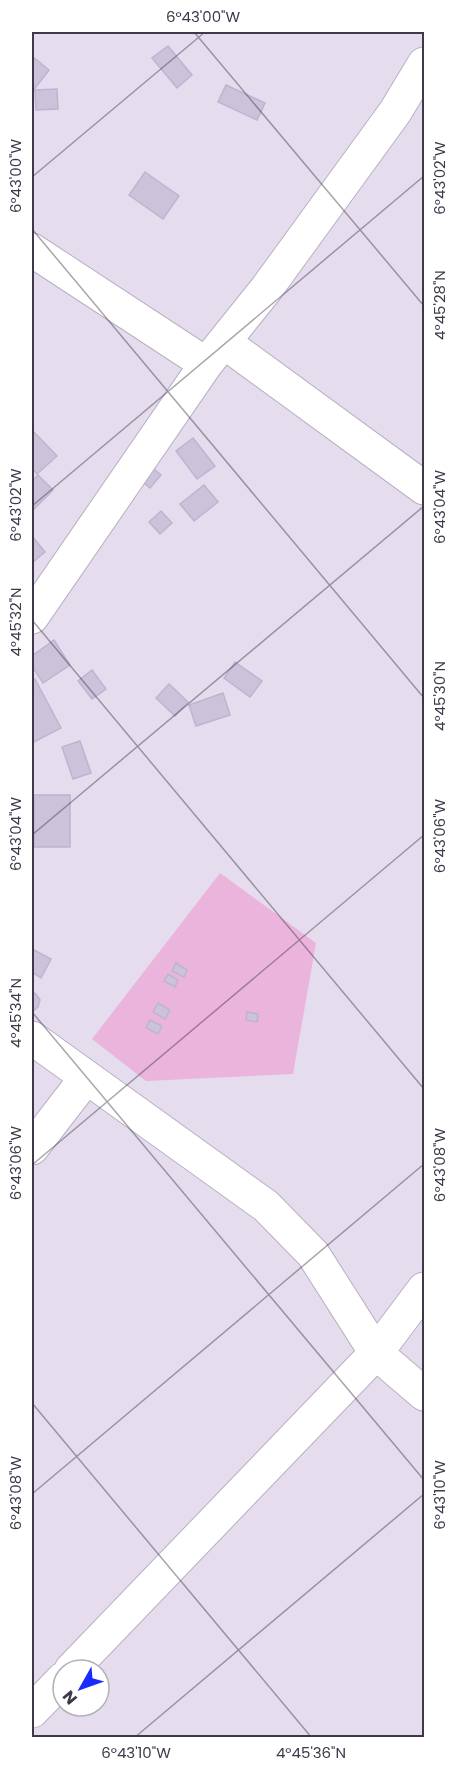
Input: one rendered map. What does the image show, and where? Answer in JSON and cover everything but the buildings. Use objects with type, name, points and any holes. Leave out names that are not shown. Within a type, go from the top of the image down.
[{"type":"street","points":[[32,617],[215,353],[267,288],[394,112],[424,64]]},
{"type":"street","points":[[32,250],[215,353],[424,488]]},
{"type":"street","points":[[32,1038],[266,1206],[313,1254],[376,1353],[424,1395]]},
{"type":"street","points":[[32,1148],[86,1078]]},
{"type":"street","points":[[83,1658],[376,1353],[424,1289]]},
{"type":"street","points":[[32,1712],[51,1692]]},
{"type":"shaded area","points":[[32,32],[424,32],[424,1737],[32,1738]]},
{"type":"shaded area","points":[[220,873],[316,943],[293,1074],[146,1081],[92,1039]]}]
